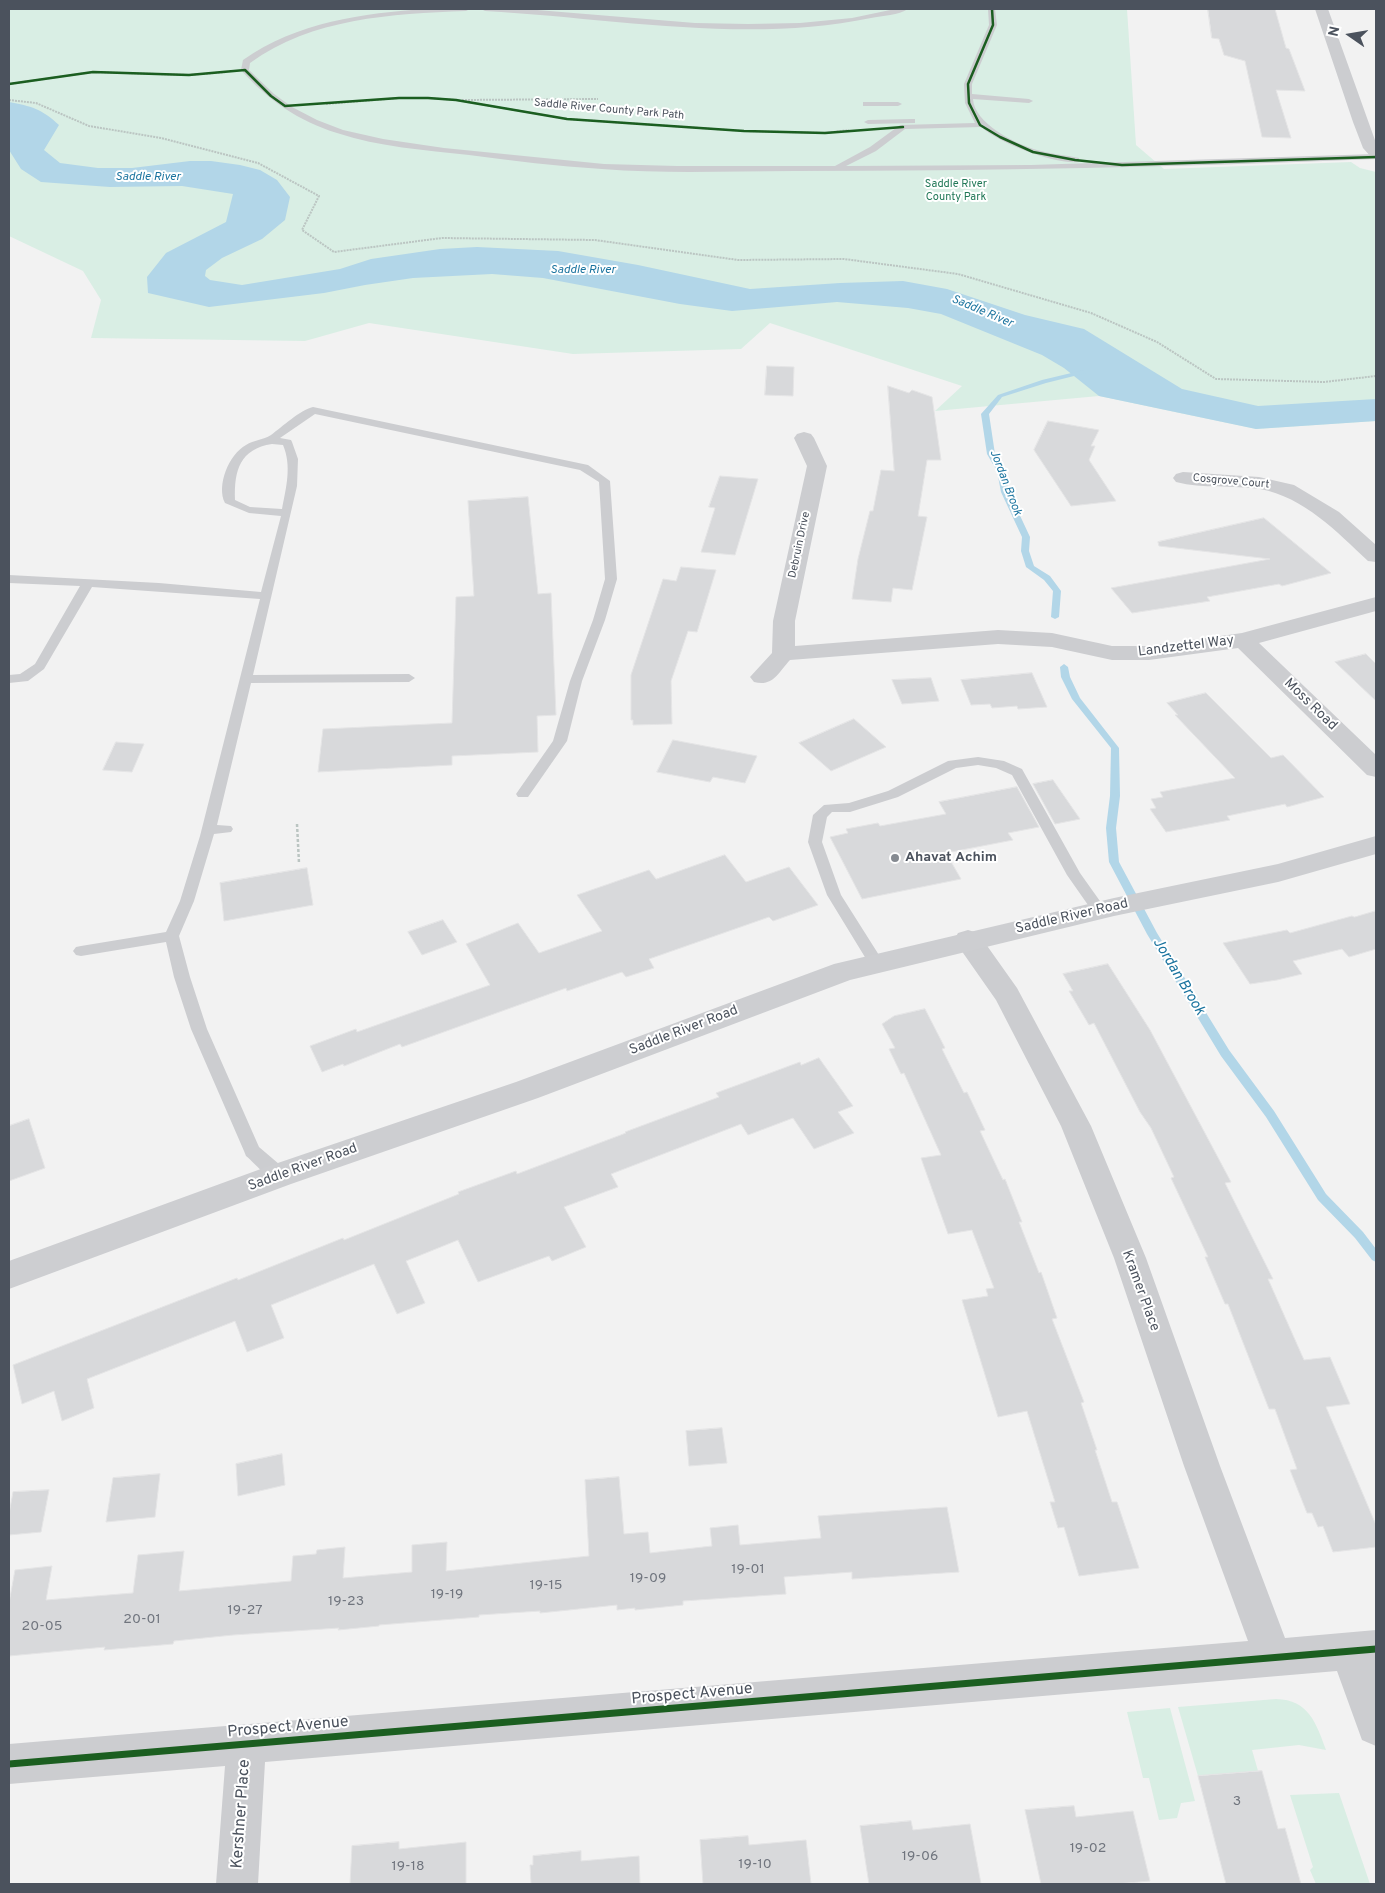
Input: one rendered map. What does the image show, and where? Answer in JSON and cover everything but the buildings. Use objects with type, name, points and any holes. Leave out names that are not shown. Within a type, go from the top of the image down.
[{"type":"main road","name":"Saddle River Road","points":[[9,1275],[280,1175],[527,1090],[844,971],[968,940],[1278,873],[1376,845]]},
{"type":"street","points":[[1321,9],[1360,122],[1376,156]]},
{"type":"street","name":"Debruin Drive","points":[[783,654],[784,621],[817,466],[804,438]]},
{"type":"street","name":"Cosgrove Court","points":[[1183,478],[1259,483],[1287,489],[1332,516],[1376,556]]},
{"type":"street","name":"Landzettel Way","points":[[783,654],[998,637],[1052,640],[1112,653],[1149,653],[1243,640],[1274,630],[1376,604]]},
{"type":"street","name":"Moss Road","points":[[1243,640],[1376,769]]},
{"type":"street","points":[[762,677],[783,654]]},
{"type":"street","name":"Kramer Place","points":[[968,940],[1006,995],[1076,1126],[1130,1258],[1202,1466],[1274,1659]]},
{"type":"street","points":[[1363,1651],[1376,1726]]},
{"type":"street","name":"Prospect Avenue","points":[[9,1764],[1363,1651]]},
{"type":"street","name":"Kershner Place","points":[[237,1884],[246,1744]]},
{"type":"lane","points":[[466,9],[403,12],[336,23],[277,42],[254,54],[246,62],[245,70],[271,96],[285,106],[314,122],[341,132],[383,142],[537,161],[604,167],[677,169],[1031,168],[1376,156]]},
{"type":"lane","points":[[484,9],[620,20],[766,26],[849,21],[904,9]]},
{"type":"lane","points":[[992,9],[993,25],[968,84],[968,96],[972,111],[980,125],[1000,137],[1033,152],[1075,160],[1122,165]]},
{"type":"lane","points":[[968,96],[1029,102]]},
{"type":"lane","points":[[866,104],[898,104]]},
{"type":"lane","points":[[831,169],[866,154],[885,143],[903,124],[949,120]]},
{"type":"lane","points":[[868,122],[980,125]]},
{"type":"lane","points":[[287,513],[237,507],[229,500],[228,488],[236,458],[250,446],[270,440],[313,410],[584,467],[604,481],[611,579],[599,620],[576,681],[560,741],[523,794]]},
{"type":"lane","points":[[270,440],[287,442],[293,454],[294,471],[287,513],[208,830],[187,902],[172,936],[182,977],[199,1028],[252,1151],[280,1175]]},
{"type":"lane","points":[[9,579],[265,596]]},
{"type":"lane","points":[[9,679],[23,678],[40,666],[88,583]]},
{"type":"lane","points":[[245,679],[409,678]]},
{"type":"lane","points":[[876,963],[834,895],[815,842],[820,814],[829,808],[850,807],[893,794],[954,764],[978,760],[1000,764],[1018,772],[1074,874],[1107,909]]},
{"type":"lane","points":[[208,830],[226,829]]},
{"type":"lane","points":[[81,951],[172,936]]},
{"type":"path","points":[[9,84],[93,72],[189,75],[245,70]]},
{"type":"path","points":[[456,100],[598,99]]},
{"type":"path","points":[[9,100],[36,103],[89,126],[161,138],[258,162],[319,196],[302,230],[334,252],[442,238],[538,239],[595,240],[738,260],[844,259],[958,274],[1091,313],[1157,342],[1216,379],[1324,382],[1376,376]]},
{"type":"path","points":[[297,824],[299,863]]},
{"type":"green space","name":"Saddle River County Park","points":[[9,9],[1127,9],[1136,145],[1164,169],[1351,162],[1360,168],[1376,172],[1376,421],[1256,429],[1099,396],[935,411],[962,386],[770,323],[741,349],[573,354],[369,323],[305,341],[91,338],[101,300],[83,271],[9,236]]},
{"type":"green space","points":[[1276,1699],[1287,1700],[1304,1708],[1319,1731],[1326,1750],[1299,1745],[1252,1750],[1258,1771],[1198,1776],[1178,1707]]},
{"type":"green space","points":[[1170,1708],[1195,1801],[1181,1803],[1177,1818],[1159,1820],[1149,1778],[1143,1778],[1127,1712]]},
{"type":"green space","points":[[1339,1793],[1370,1884],[1316,1884],[1310,1870],[1313,1867],[1290,1795]]},
{"type":"water","name":"Saddle River","points":[[9,102],[36,109],[59,125],[44,150],[60,163],[98,168],[132,168],[190,161],[211,161],[260,170],[277,180],[290,197],[285,220],[262,239],[222,258],[206,270],[205,276],[210,280],[242,285],[340,269],[371,259],[440,249],[477,247],[558,251],[638,265],[750,289],[903,281],[947,289],[1025,315],[1084,329],[1182,389],[1258,406],[1376,399],[1376,421],[1256,429],[1099,396],[1064,368],[1042,355],[941,314],[908,308],[837,302],[732,311],[680,304],[543,278],[492,274],[413,278],[324,293],[209,307],[148,293],[147,277],[166,253],[226,222],[233,194],[182,186],[110,187],[41,182],[21,169],[9,150]]},
{"type":"waterway","name":"Jordan Brook","points":[[1055,617],[1057,591],[1047,578],[1030,567],[1025,551],[1026,537],[1005,492],[1001,471],[991,454],[985,414],[1000,396],[1044,381],[1084,372]]},
{"type":"waterway","name":"Jordan Brook","points":[[1064,667],[1070,688],[1076,699],[1115,748],[1115,796],[1111,828],[1114,862],[1152,934],[1225,1053],[1270,1114],[1322,1197],[1359,1235],[1376,1257]]},
{"type":"cycle path","points":[[992,9],[993,25],[968,84],[969,103],[980,125],[1000,137],[1033,152],[1075,160],[1122,165],[1376,157]]},
{"type":"cycle path","name":"Saddle River County Park Path","points":[[9,84],[93,72],[189,75],[245,70],[271,96],[285,106],[399,98],[428,98],[456,100],[567,119],[744,131],[825,133],[903,127]]},
{"type":"cycle path","points":[[9,1764],[1376,1649]]},
{"type":"place","name":"Ahavat Achim","points":[[895,858]]}]
